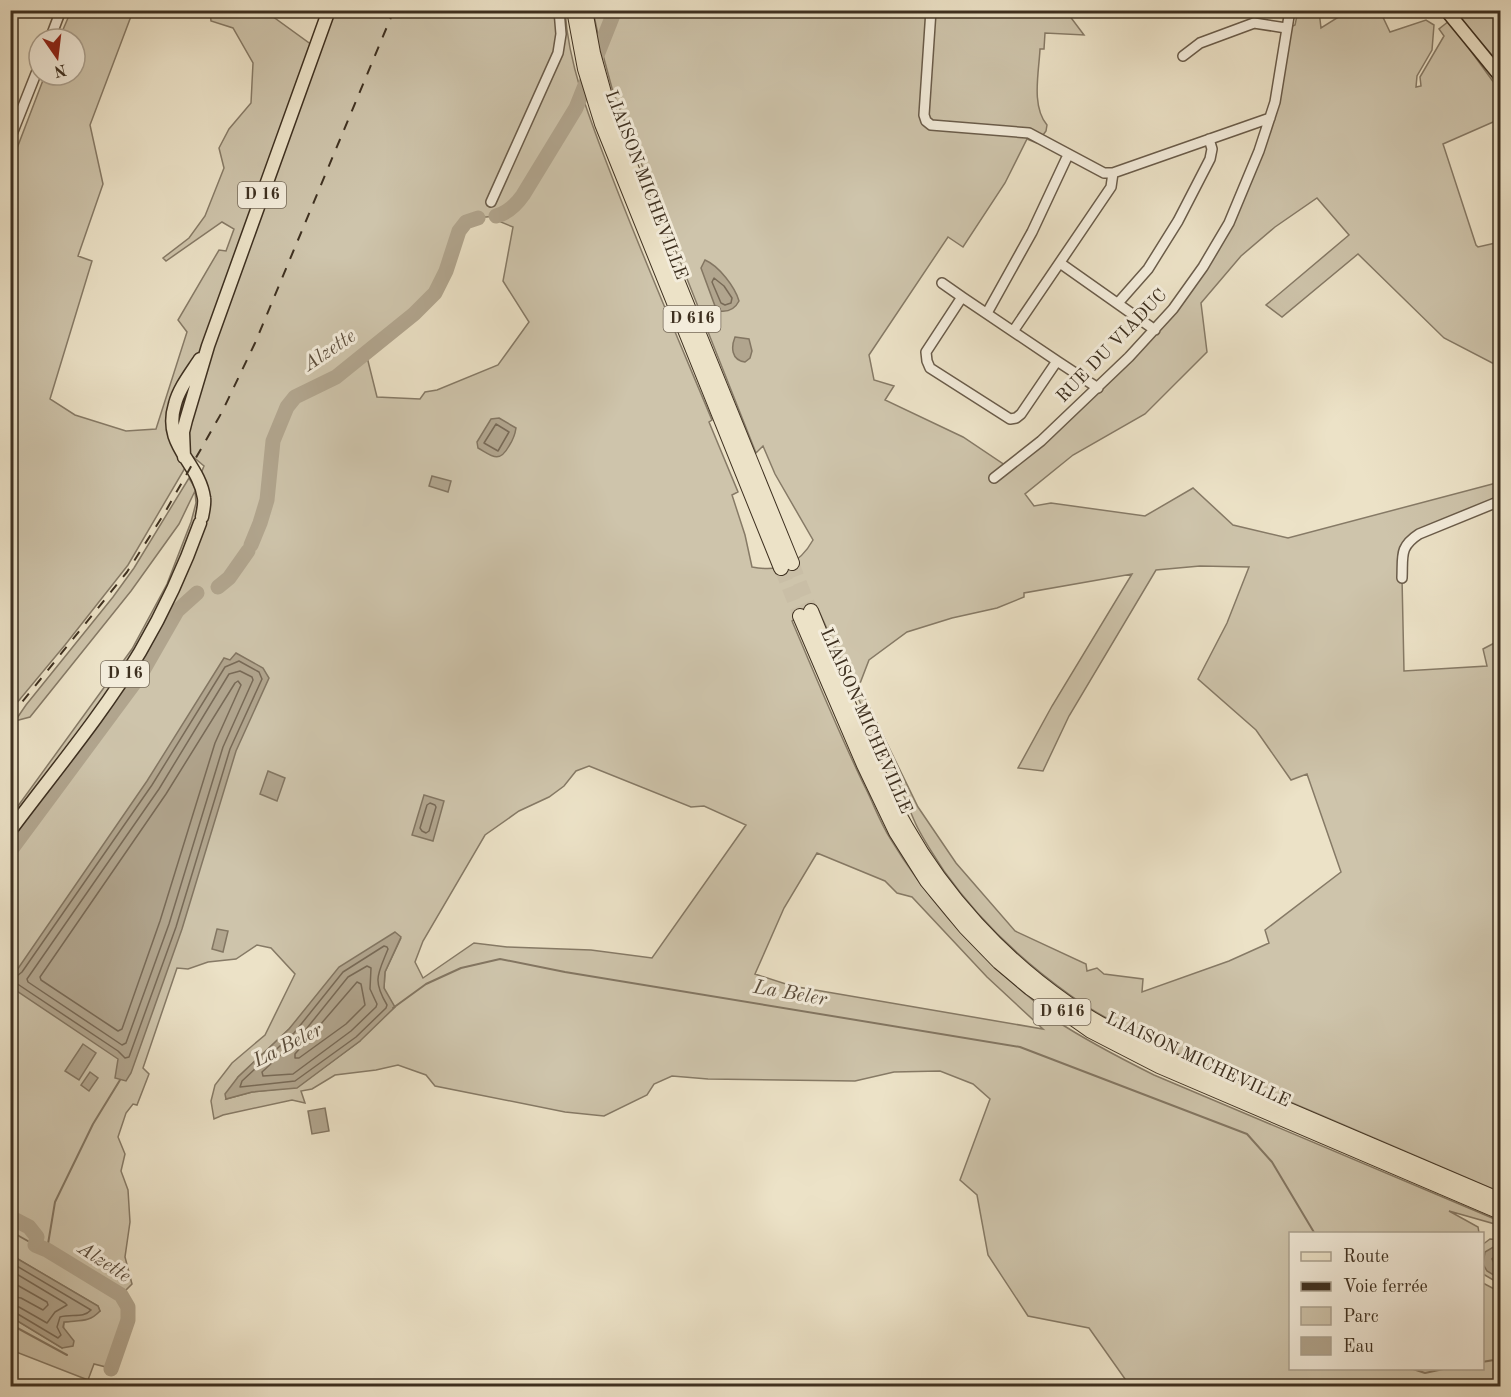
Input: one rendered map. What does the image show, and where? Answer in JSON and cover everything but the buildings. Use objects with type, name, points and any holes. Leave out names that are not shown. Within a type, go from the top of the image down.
[{"type":"highway","name":"LIAISON MICHEVILLE","points":[[574,10],[591,71],[620,139],[786,565],[644,232],[602,124],[591,90],[591,71],[593,53],[585,10]]},
{"type":"highway","name":"LIAISON MICHEVILLE","points":[[1500,1200],[1127,1039],[1067,1003],[1012,959],[972,919],[936,875],[905,826],[806,613],[864,765],[896,832],[927,881],[965,927],[999,962],[1029,988],[1091,1031],[1159,1066],[1500,1212]]},
{"type":"main road","name":"D 16","points":[[10,831],[97,715],[140,653],[174,590],[201,520],[205,501],[201,486],[173,433],[175,403],[208,346],[329,10]]},
{"type":"main road","points":[[1446,10],[1500,76]]},
{"type":"street","points":[[55,27],[61,10]]},
{"type":"street","points":[[491,202],[558,53],[561,34],[559,10]]},
{"type":"street","points":[[931,10],[924,115],[926,121],[932,125],[1029,133],[1104,173],[1113,173],[1270,118]]},
{"type":"street","name":"RUE DU VIADUC","points":[[994,478],[1041,441],[1098,388],[1155,330],[1191,284],[1229,223],[1270,118],[1290,10]]},
{"type":"street","points":[[1183,56],[1200,43],[1254,23],[1286,28]]},
{"type":"street","points":[[10,139],[31,87]]},
{"type":"street","points":[[1118,303],[1148,268],[1178,221],[1210,159],[1212,149],[1209,139]]},
{"type":"street","points":[[987,313],[1032,232],[1068,155]]},
{"type":"street","points":[[1014,330],[1111,187],[1113,173]]},
{"type":"street","points":[[1060,264],[1155,330]]},
{"type":"street","points":[[942,284],[1098,388]]},
{"type":"street","points":[[962,297],[926,352],[930,368],[1010,418],[1016,418],[1057,361]]},
{"type":"street","points":[[1402,578],[1403,553],[1407,542],[1419,534],[1500,501]]},
{"type":"green space","points":[[71,11],[133,11],[90,125],[103,184],[78,256],[92,261],[50,399],[75,415],[126,431],[156,429],[187,332],[178,320],[219,250],[226,251],[234,229],[222,222],[166,261],[163,258],[189,238],[205,216],[224,168],[219,148],[229,129],[251,103],[253,63],[233,28],[211,21],[210,11],[265,11],[319,50],[335,11],[565,11],[571,55],[590,119],[712,420],[709,422],[738,492],[732,495],[745,535],[752,567],[771,568],[788,565],[795,561],[808,549],[813,540],[775,474],[763,446],[756,453],[613,92],[593,11],[1066,11],[1084,35],[1045,33],[1044,49],[1040,49],[1037,99],[1047,125],[1046,131],[1037,143],[1027,139],[1005,183],[963,247],[948,237],[869,355],[874,380],[894,386],[885,400],[963,437],[1008,467],[1155,330],[1229,223],[1270,118],[1286,29],[1295,25],[1298,11],[1319,11],[1321,28],[1348,11],[1380,11],[1390,32],[1426,20],[1434,25],[1432,50],[1417,76],[1416,87],[1421,86],[1420,77],[1444,36],[1439,29],[1449,21],[1500,91],[1500,119],[1443,144],[1476,245],[1478,247],[1500,242],[1500,367],[1444,338],[1358,254],[1282,317],[1266,305],[1349,235],[1317,198],[1275,227],[1241,256],[1201,303],[1207,352],[1145,414],[1073,455],[1025,494],[1034,506],[1051,503],[1145,516],[1193,488],[1233,525],[1288,538],[1500,482],[1500,501],[1407,542],[1402,578],[1404,671],[1487,666],[1483,649],[1500,640],[1500,1192],[1174,1052],[1095,1011],[1035,968],[971,906],[944,871],[924,839],[818,609],[806,612],[792,621],[880,820],[907,864],[964,936],[1008,979],[1056,1018],[1055,1020],[1154,1075],[1497,1220],[1495,1224],[1449,1211],[1478,1227],[1479,1232],[1289,1232],[1289,1370],[1484,1370],[1484,1284],[1500,1292],[1500,1386],[1130,1386],[1089,1328],[1028,1316],[988,1255],[977,1195],[960,1180],[990,1099],[973,1084],[940,1071],[894,1072],[855,1081],[708,1079],[672,1076],[654,1084],[647,1095],[604,1116],[565,1112],[435,1086],[426,1075],[398,1065],[335,1075],[312,1089],[301,1091],[305,1103],[292,1100],[214,1119],[211,1101],[215,1085],[232,1063],[265,1035],[295,974],[271,948],[257,945],[236,959],[208,962],[188,969],[177,968],[143,1068],[149,1074],[137,1105],[133,1104],[126,1113],[118,1137],[125,1154],[121,1171],[128,1190],[130,1222],[125,1257],[132,1284],[121,1295],[126,1315],[106,1367],[94,1364],[88,1380],[11,1350],[11,1317],[62,1348],[64,1322],[100,1311],[98,1306],[11,1255],[10,817],[132,649],[167,584],[191,522],[196,503],[195,491],[179,524],[131,591],[30,717],[15,721],[134,568],[189,478],[195,488],[204,466],[192,456],[128,565],[11,710],[11,164],[40,87],[87,87],[87,27],[64,27]],"holes":[[[495,216],[496,220],[513,227],[503,281],[529,322],[498,365],[437,390],[425,392],[420,399],[377,397],[366,353],[411,317],[435,292],[456,237],[465,224],[475,219]],[[1200,566],[1249,567],[1227,623],[1198,679],[1256,730],[1291,780],[1307,774],[1341,872],[1265,930],[1269,943],[1229,961],[1142,992],[1143,979],[1104,974],[1097,968],[1087,971],[1086,964],[1015,931],[956,863],[918,807],[859,686],[869,660],[907,632],[952,618],[997,608],[1024,597],[1024,593],[1132,574],[1052,706],[1018,768],[1043,771],[1069,716],[1156,570]],[[589,766],[691,807],[704,806],[746,825],[652,958],[591,950],[507,947],[474,943],[423,978],[415,962],[423,941],[485,835],[519,811],[549,797],[564,786],[576,771]],[[817,853],[885,881],[897,893],[912,897],[987,977],[1043,1029],[792,986],[755,974],[784,908]],[[401,938],[385,972],[384,988],[360,1041],[297,1087],[252,1092],[226,1099],[238,1077],[289,1029]]]},
{"type":"green space","points":[[1459,11],[1500,11],[1500,65],[1459,16]]},
{"type":"green space","points":[[1490,1239],[1500,1240],[1500,1284],[1484,1275],[1484,1244]]},
{"type":"water","points":[[705,260],[721,272],[734,290],[739,301],[731,309],[720,311],[715,306],[701,268]]},
{"type":"water","points":[[735,337],[749,339],[752,351],[750,358],[745,362],[737,359],[733,353]]},
{"type":"water","points":[[499,418],[516,428],[513,440],[505,452],[495,457],[478,448],[477,442],[491,419]]},
{"type":"water","points":[[432,476],[451,481],[448,492],[429,486]]},
{"type":"water","points":[[236,653],[263,668],[269,678],[236,751],[182,929],[131,1073],[126,1081],[115,1078],[118,1059],[11,987],[11,971],[13,968],[17,970],[147,781],[224,658],[230,660]]},
{"type":"water","points":[[268,771],[285,778],[277,801],[260,794]]},
{"type":"water","points":[[424,795],[444,801],[433,841],[412,835]]},
{"type":"water","points":[[217,929],[228,931],[223,952],[212,949]]},
{"type":"water","points":[[395,932],[401,937],[385,972],[384,988],[395,1007],[360,1041],[297,1088],[252,1092],[226,1099],[225,1094],[238,1077],[289,1029],[339,967]]},
{"type":"water","points":[[83,1044],[96,1053],[79,1080],[65,1071]]},
{"type":"water","points":[[90,1072],[98,1078],[89,1091],[81,1085]]},
{"type":"water","points":[[325,1108],[329,1131],[312,1134],[308,1111]]},
{"type":"water","points":[[1495,1246],[1500,1248],[1500,1257],[1495,1256],[1492,1259],[1500,1268],[1500,1279],[1487,1271],[1484,1266],[1485,1252]]},
{"type":"water","points":[[11,1255],[98,1306],[100,1311],[92,1318],[64,1322],[63,1327],[74,1341],[73,1346],[62,1348],[11,1317]]},
{"type":"waterway","name":"Alzette","points":[[496,216],[508,211],[520,199],[576,108],[615,10]]},
{"type":"waterway","name":"Alzette","points":[[251,545],[267,500],[273,441],[287,407],[295,397],[336,377],[414,314],[435,293],[446,271],[459,231],[466,222],[478,218]]},
{"type":"waterway","name":"Alzette","points":[[218,587],[229,578],[248,551]]},
{"type":"waterway","name":"Alzette","points":[[10,851],[141,674],[177,611],[197,593]]},
{"type":"waterway","name":"La Beler","points":[[393,1008],[426,984],[461,968],[500,959],[565,972],[1020,1047],[1247,1134],[1272,1162],[1314,1232]]},
{"type":"waterway","points":[[47,1250],[55,1202],[93,1124],[120,1080]]},
{"type":"waterway","name":"Alzette","points":[[10,1217],[29,1227],[37,1237],[35,1245],[121,1295],[128,1307],[128,1320],[111,1369]]},
{"type":"waterway","points":[[10,1231],[35,1245]]},
{"type":"waterway","points":[[10,1324],[67,1355]]},
{"type":"waterway","name":"La Beler","points":[[1484,1362],[1500,1359]]},
{"type":"waterway","name":"La Beler","points":[[1416,1370],[1425,1373],[1439,1370]]},
{"type":"tunnel","points":[[792,563],[811,611]]},
{"type":"tunnel","points":[[781,568],[800,616]]},
{"type":"railway","points":[[10,717],[127,572],[164,514],[222,412],[255,343],[394,10]]}]
